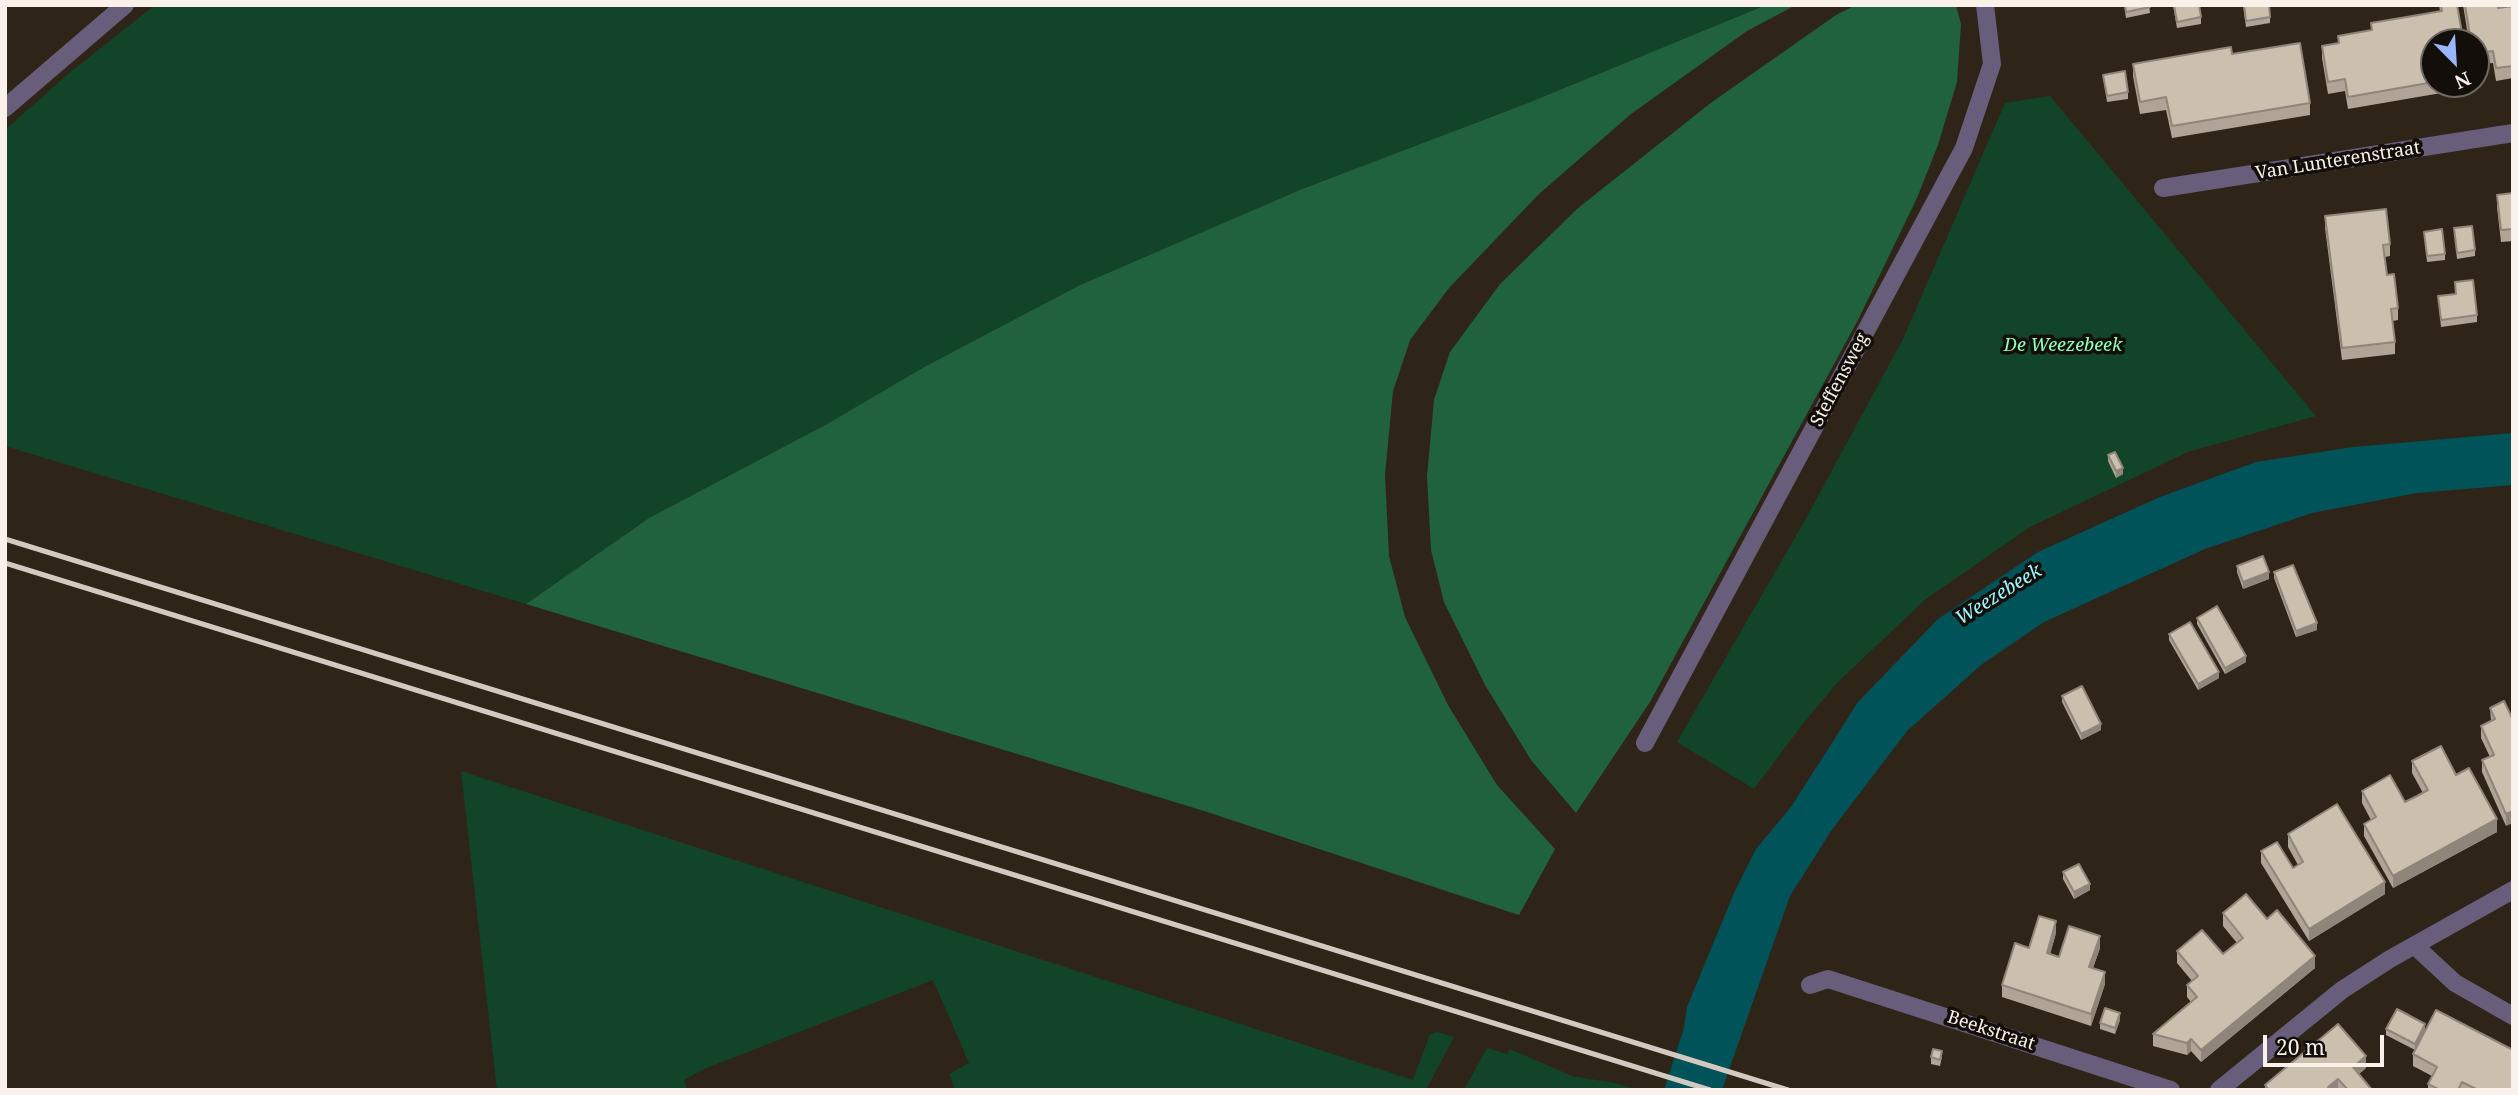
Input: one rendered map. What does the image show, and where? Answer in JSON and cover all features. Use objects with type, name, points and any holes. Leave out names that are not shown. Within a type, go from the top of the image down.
[{"type":"street","points":[[5,108],[125,5]]},
{"type":"street","name":"Steffensweg","points":[[1645,743],[1964,148],[1992,64],[1985,5]]},
{"type":"street","name":"Van Lunterenstraat","points":[[2163,188],[2513,133]]},
{"type":"street","points":[[2219,1090],[2342,990],[2513,890]]},
{"type":"street","points":[[2415,946],[2455,983],[2513,1016]]},
{"type":"street","name":"Beekstraat","points":[[1810,985],[1828,979],[2172,1090]]},
{"type":"green space","points":[[155,5],[1766,5],[1528,103],[1302,189],[1080,285],[649,518],[526,604],[5,446],[5,130],[69,73]]},
{"type":"green space","points":[[1766,5],[1796,5],[1747,31],[1631,114],[1539,194],[1449,288],[1410,340],[1393,391],[1385,475],[1389,556],[1405,617],[1448,705],[1497,785],[1555,849],[1519,915],[1204,811],[526,604],[649,518],[1080,285],[1302,189],[1528,103]]},
{"type":"green space","points":[[1856,5],[1956,5],[1961,24],[1957,82],[1938,145],[1917,198],[1858,320],[1650,702],[1576,813],[1531,760],[1485,685],[1444,602],[1431,550],[1427,476],[1434,400],[1450,352],[1500,284],[1578,208],[1712,102],[1836,15]]},
{"type":"green space","name":"De Weezebeek","points":[[2050,96],[2316,416],[2188,452],[2030,527],[1926,599],[1837,683],[1754,789],[1677,742],[1804,522],[1903,339],[2005,103]]},
{"type":"green space","points":[[461,771],[1413,1080],[1430,1034],[1437,1032],[1454,1037],[1426,1090],[955,1090],[949,1074],[969,1063],[933,980],[704,1069],[684,1080],[688,1090],[497,1090]]},
{"type":"green space","points":[[1487,1048],[1507,1054],[1510,1049],[1572,1076],[1638,1090],[1464,1090]]},
{"type":"water","name":"Weezebeek","points":[[2513,433],[2513,485],[2417,493],[2312,513],[2205,549],[2044,622],[1981,665],[1907,731],[1831,831],[1790,896],[1722,1090],[1664,1090],[1684,1028],[1687,1007],[1734,893],[1756,849],[1791,807],[1858,702],[1938,619],[2038,552],[2160,497],[2256,462],[2353,447]]},
{"type":"building","points":[[2125,5],[2149,5],[2150,7],[2126,12]]},
{"type":"building","points":[[2174,5],[2199,5],[2201,17],[2177,22]]},
{"type":"building","points":[[2244,5],[2269,5],[2270,17],[2246,21]]},
{"type":"building","points":[[2441,5],[2457,5],[2461,28],[2420,28],[2420,84],[2348,97],[2345,79],[2328,82],[2322,46],[2339,43],[2338,36],[2372,30],[2371,23],[2442,11]]},
{"type":"building","points":[[2465,5],[2497,5],[2498,8],[2513,6],[2513,66],[2496,68],[2493,51],[2490,51],[2490,28],[2469,28]]},
{"type":"building","points":[[2300,43],[2310,103],[2172,126],[2166,97],[2140,102],[2133,64],[2231,47],[2232,54]]},
{"type":"building","points":[[2125,71],[2128,92],[2107,96],[2103,75]]},
{"type":"building","points":[[2513,193],[2513,229],[2501,230],[2497,195]]},
{"type":"building","points":[[2386,209],[2390,244],[2383,245],[2387,275],[2394,274],[2398,308],[2391,309],[2395,342],[2342,348],[2325,216]]},
{"type":"building","points":[[2472,226],[2475,250],[2457,253],[2454,228]]},
{"type":"building","points":[[2442,229],[2445,254],[2427,256],[2424,232]]},
{"type":"building","points":[[2473,280],[2477,315],[2441,320],[2438,296],[2456,294],[2455,282]]},
{"type":"building","points":[[2115,452],[2123,468],[2116,471],[2108,455]]},
{"type":"building","points":[[2263,556],[2269,572],[2243,582],[2237,566]]},
{"type":"building","points":[[2293,565],[2317,623],[2296,631],[2274,572]]},
{"type":"building","points":[[2217,606],[2246,656],[2225,668],[2197,618]]},
{"type":"building","points":[[2190,622],[2219,672],[2198,684],[2169,634]]},
{"type":"building","points":[[2082,686],[2101,724],[2081,734],[2062,696]]},
{"type":"building","points":[[2504,701],[2513,720],[2513,811],[2506,814],[2482,760],[2494,755],[2481,726],[2495,719],[2490,708]]},
{"type":"building","points":[[2441,746],[2456,775],[2469,768],[2497,819],[2393,876],[2364,824],[2376,817],[2362,791],[2390,775],[2405,802],[2428,790],[2412,761]]},
{"type":"building","points":[[2337,804],[2385,882],[2309,929],[2261,851],[2277,842],[2293,868],[2303,862],[2288,834]]},
{"type":"building","points":[[2079,864],[2090,884],[2074,892],[2063,872]]},
{"type":"building","points":[[2246,894],[2267,919],[2277,910],[2315,956],[2201,1050],[2191,1039],[2187,1043],[2153,1034],[2197,997],[2187,985],[2198,976],[2177,951],[2202,930],[2223,954],[2243,938],[2223,913]]},
{"type":"building","points":[[2039,916],[2056,921],[2047,953],[2059,957],[2069,926],[2100,936],[2089,967],[2105,972],[2091,1014],[2002,985],[2015,943],[2029,948]]},
{"type":"building","points":[[2105,1008],[2120,1013],[2115,1028],[2100,1023]]},
{"type":"building","points":[[2397,1009],[2425,1024],[2415,1044],[2386,1029]]},
{"type":"building","points":[[2436,1010],[2513,1050],[2513,1090],[2478,1090],[2462,1082],[2458,1090],[2440,1090],[2428,1084],[2437,1067],[2413,1054]]},
{"type":"building","points":[[2338,1024],[2366,1056],[2353,1067],[2372,1090],[2348,1090],[2338,1079],[2328,1087],[2330,1090],[2269,1090],[2265,1085]]},
{"type":"building","points":[[1933,1049],[1942,1051],[1940,1060],[1931,1057]]},
{"type":"railway","points":[[5,539],[1788,1090]]},
{"type":"railway","points":[[5,563],[1710,1090]]}]
